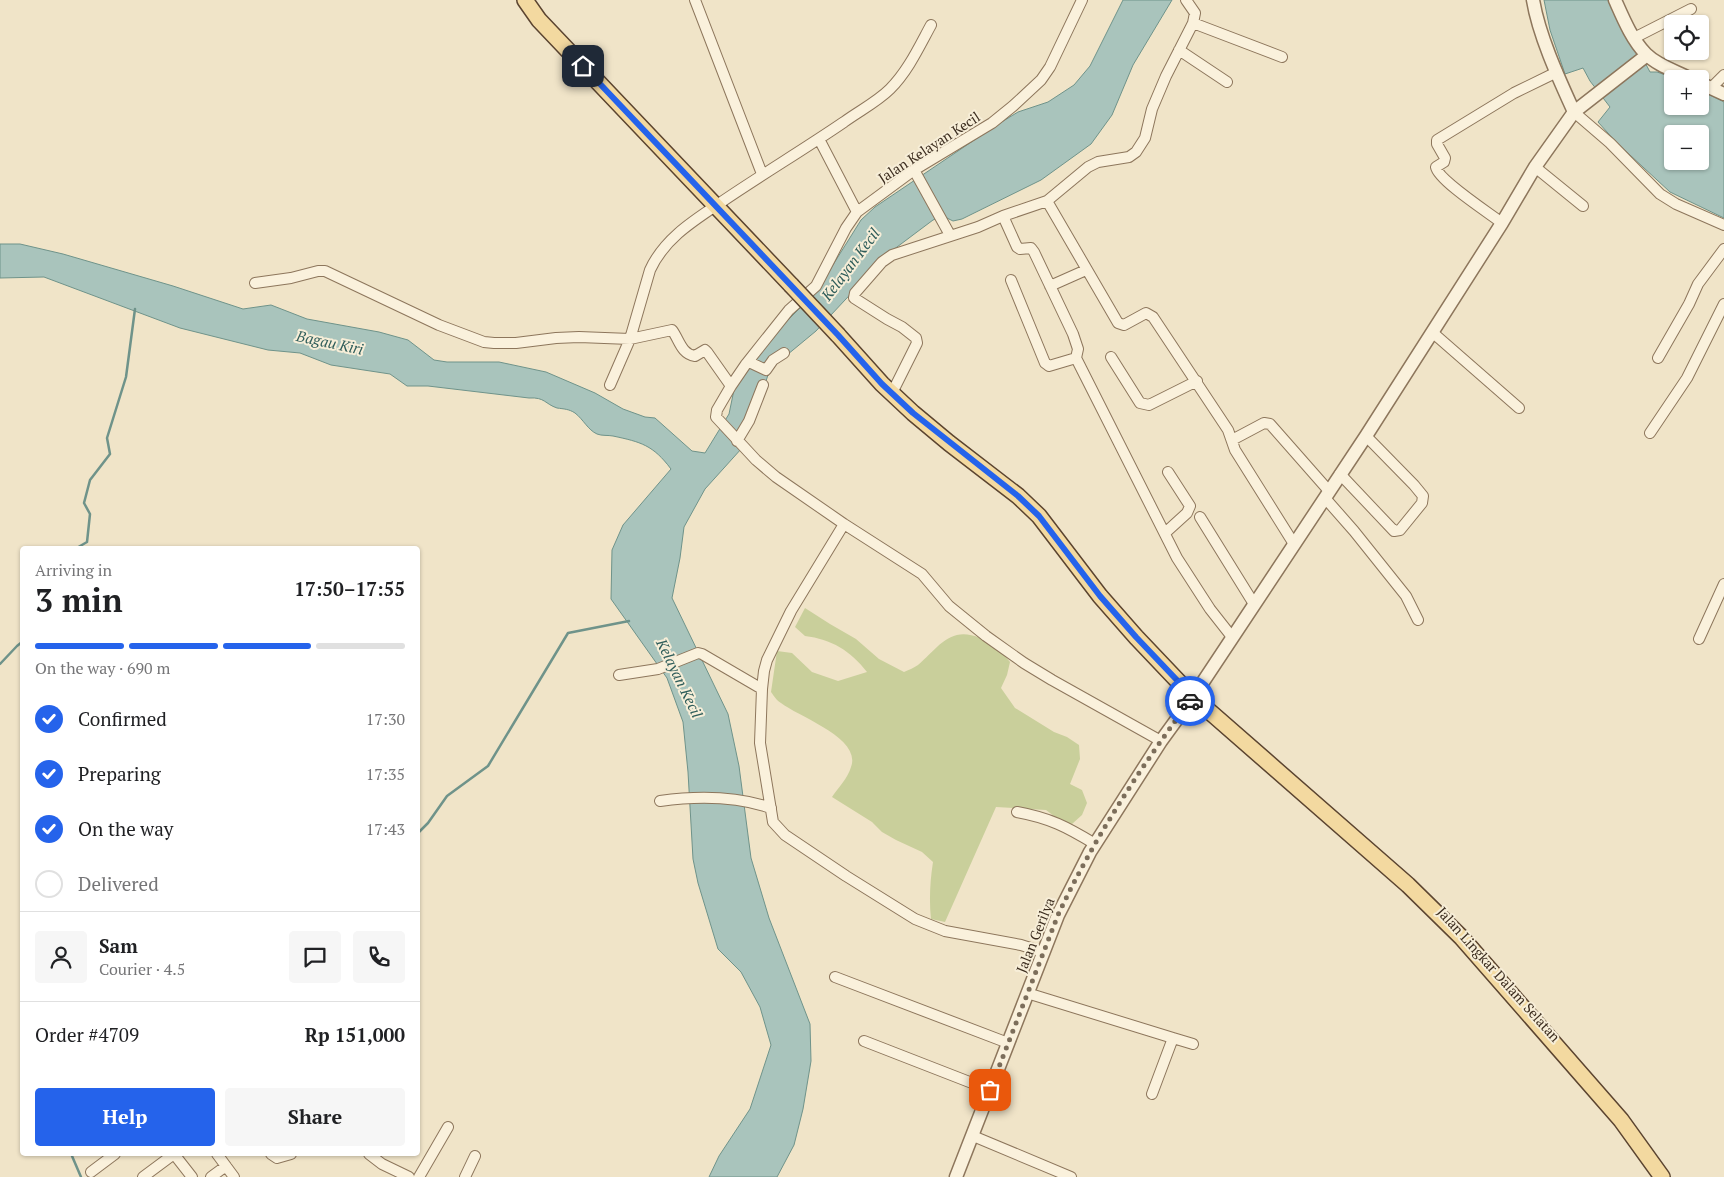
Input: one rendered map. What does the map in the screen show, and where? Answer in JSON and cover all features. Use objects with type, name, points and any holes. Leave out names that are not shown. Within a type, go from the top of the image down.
[{"type":"main road","name":"Jalan Lingkar Dalam Selatan","points":[[525,0],[539,20],[892,393],[948,443],[1018,496],[1039,516],[1100,596],[1193,697],[1408,885],[1462,938],[1622,1120],[1662,1177]]},
{"type":"main road","name":"Jalan Lingkar Dalam Selatan","points":[[1193,697],[1200,695],[1400,868],[1480,948],[1576,1058],[1662,1163],[1671,1177]]},
{"type":"street","points":[[695,0],[762,174]]},
{"type":"street","name":"Jalan Kelayan Kecil","points":[[737,441],[716,417],[716,413],[747,363],[789,310],[816,286],[846,228],[857,212],[992,123],[1041,80],[1050,67],[1082,0]]},
{"type":"street","points":[[892,393],[917,343],[916,338],[902,327],[854,298],[854,295],[888,256],[978,227],[1047,201],[1088,167],[1098,162],[1129,157],[1136,152],[1145,138],[1152,109],[1193,23],[1195,12],[1186,0]]},
{"type":"street","points":[[1534,0],[1535,12],[1557,72],[1578,109],[1627,157],[1660,194],[1676,204],[1724,225]]},
{"type":"street","points":[[1615,0],[1642,59],[1672,70]]},
{"type":"street","points":[[1634,38],[1691,9]]},
{"type":"street","points":[[1193,23],[1282,57]]},
{"type":"street","points":[[610,385],[630,339],[654,262],[671,239],[762,174],[819,139],[890,89],[908,65],[931,25]]},
{"type":"street","points":[[1179,50],[1227,82]]},
{"type":"street","name":"Jalan Gerilya","points":[[956,1177],[1043,952],[1069,890],[1095,844],[1161,741],[1193,697],[1366,436],[1535,167],[1578,109],[1642,59]]},
{"type":"street","points":[[1502,222],[1451,185],[1438,172],[1436,167],[1445,160],[1437,140],[1514,93],[1557,72]]},
{"type":"street","points":[[1709,84],[1724,75]]},
{"type":"street","points":[[1709,87],[1724,94]]},
{"type":"street","points":[[819,139],[857,212]]},
{"type":"street","points":[[1535,167],[1583,206]]},
{"type":"street","points":[[916,172],[950,235]]},
{"type":"street","points":[[1047,201],[1118,323],[1124,324],[1146,313],[1150,314],[1197,381],[1228,430],[1235,450],[1294,544]]},
{"type":"street","points":[[1003,216],[1018,248],[1031,248],[1034,252],[1078,349],[1076,358],[1165,533],[1191,580],[1210,609],[1232,637]]},
{"type":"street","points":[[1658,358],[1698,284],[1724,249]]},
{"type":"street","points":[[255,283],[290,278],[321,270],[475,340],[494,344],[572,337],[630,339],[672,330],[688,354],[695,356],[704,350],[708,352],[731,386]]},
{"type":"street","points":[[1050,286],[1086,270]]},
{"type":"street","points":[[1010,280],[1045,364],[1049,366],[1076,358]]},
{"type":"street","points":[[1650,433],[1688,378],[1724,304]]},
{"type":"street","points":[[1432,332],[1519,408]]},
{"type":"street","points":[[747,363],[766,370],[773,360],[784,353]]},
{"type":"street","points":[[1111,357],[1140,403],[1144,405],[1149,405],[1197,381]]},
{"type":"street","points":[[763,385],[749,421],[737,441],[756,460],[844,524],[922,574],[950,606],[966,620],[1024,663],[1161,741]]},
{"type":"street","points":[[1232,440],[1267,422],[1275,428],[1406,596],[1418,620]]},
{"type":"street","points":[[1340,474],[1394,531],[1400,530],[1422,503],[1423,496],[1417,488],[1366,436]]},
{"type":"street","points":[[1165,533],[1187,513],[1190,506],[1168,472]]},
{"type":"street","points":[[1200,517],[1254,604]]},
{"type":"street","points":[[844,524],[791,611],[767,660],[762,690],[760,743],[773,822],[785,835],[915,920],[945,930],[1043,952]]},
{"type":"street","points":[[1699,639],[1724,584]]},
{"type":"street","points":[[619,675],[658,669],[698,653],[706,655],[762,690]]},
{"type":"street","points":[[660,801],[694,797],[756,803],[771,808]]},
{"type":"street","points":[[1017,812],[1051,820],[1095,844]]},
{"type":"street","points":[[834,977],[1008,1043]]},
{"type":"street","points":[[1027,993],[1194,1044]]},
{"type":"street","points":[[1152,1094],[1174,1038]]},
{"type":"street","points":[[864,1041],[990,1090]]},
{"type":"street","points":[[419,1177],[448,1126]]},
{"type":"street","points":[[973,1136],[1071,1177]]},
{"type":"street","points":[[91,1172],[112,1156]]},
{"type":"street","points":[[143,1177],[171,1156]]},
{"type":"street","points":[[176,1156],[192,1177]]},
{"type":"street","points":[[218,1156],[234,1177]]},
{"type":"street","points":[[372,1156],[382,1164],[409,1177]]},
{"type":"street","points":[[465,1177],[475,1156]]},
{"type":"street","points":[[211,1177],[226,1166]]},
{"type":"green space","points":[[805,608],[856,639],[879,659],[904,672],[918,665],[952,636],[960,634],[970,635],[993,645],[1010,662],[1001,688],[1015,708],[1079,745],[1080,759],[1070,784],[1082,790],[1087,803],[1082,815],[1072,824],[1058,819],[1046,810],[996,807],[945,922],[931,919],[930,891],[933,862],[922,852],[882,832],[872,822],[832,797],[850,771],[852,756],[847,747],[827,729],[790,709],[771,692],[777,651],[792,653],[812,672],[838,681],[867,672],[840,647],[823,640],[805,636],[795,627]]},
{"type":"water","points":[[1123,0],[1172,0],[1133,65],[1112,115],[1091,144],[1041,180],[962,219],[953,221],[943,216],[933,220],[889,253],[816,331],[770,369],[754,417],[742,436],[742,448],[705,489],[684,527],[672,598],[728,714],[739,766],[751,858],[769,918],[810,1024],[811,1061],[803,1109],[794,1145],[777,1177],[709,1177],[719,1156],[750,1109],[771,1045],[760,1007],[741,972],[718,949],[698,883],[693,859],[683,722],[667,678],[611,599],[612,550],[623,525],[671,469],[658,455],[646,446],[623,438],[597,434],[575,413],[557,408],[542,400],[428,386],[407,386],[390,374],[331,365],[300,353],[268,350],[180,328],[44,277],[0,278],[0,244],[20,244],[63,254],[173,286],[243,309],[271,305],[307,319],[379,332],[408,340],[434,360],[447,362],[499,362],[546,372],[595,393],[623,409],[645,417],[655,418],[692,451],[705,453],[729,414],[735,385],[772,336],[816,292],[861,220],[875,207],[995,126],[1018,112],[1048,102],[1074,85],[1090,66]]},
{"type":"water","points":[[1544,0],[1612,0],[1650,72],[1664,74],[1664,115],[1709,115],[1709,94],[1724,102],[1724,218],[1670,192],[1617,143],[1598,122],[1610,107],[1590,81],[1583,68],[1565,74],[1550,30]]},
{"type":"waterway","points":[[80,546],[87,542],[90,514],[84,503],[90,480],[110,454],[107,438],[126,377],[135,309]]},
{"type":"waterway","points":[[420,831],[447,796],[488,766],[568,633],[629,621]]},
{"type":"waterway","points":[[0,664],[20,644]]},
{"type":"waterway","points":[[72,1156],[81,1177]]},
{"type":"way so far","points":[[990,1090],[1069,890],[1090,852],[1142,770],[1190,701]]},
{"type":"route","points":[[583,66],[838,335],[882,384],[948,443],[1018,496],[1039,516],[1052,530],[1100,596],[1193,697],[1190,701]]},
{"type":"water label","name":"Kelayan Kecil","points":[[850,264]]},
{"type":"water label","name":"Bagau Kiri","points":[[330,342]]},
{"type":"water label","name":"Kelayan Kecil","points":[[680,678]]}]
